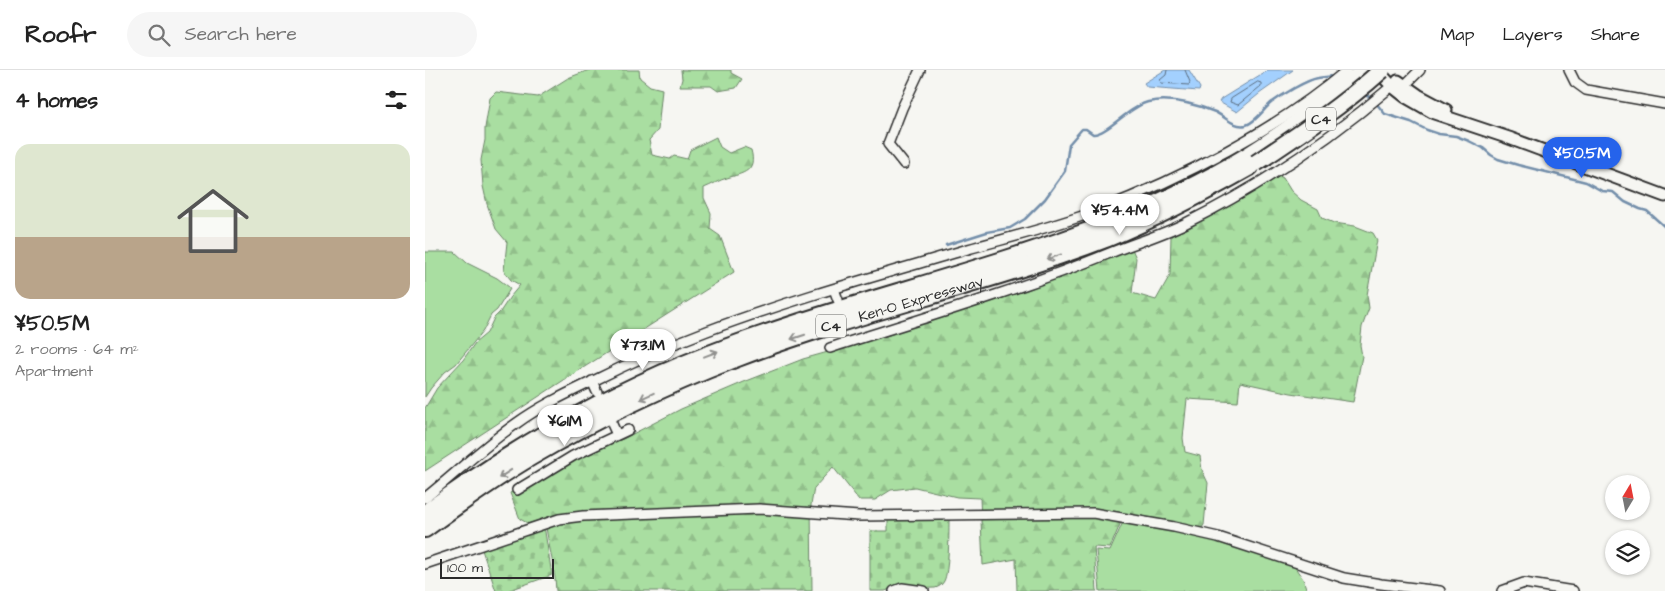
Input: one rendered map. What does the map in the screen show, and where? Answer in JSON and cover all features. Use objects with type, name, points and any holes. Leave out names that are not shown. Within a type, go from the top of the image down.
[{"type":"highway","name":"Ken-O Expressway","points":[[425,529],[464,500],[530,458],[600,419],[691,376],[786,340],[1031,265],[1109,237],[1161,215],[1205,192],[1253,158],[1365,70]]},
{"type":"highway","name":"Ken-O Expressway","points":[[425,513],[526,444],[592,407],[684,364],[784,327],[1017,255],[1104,225],[1253,158],[1299,135],[1382,70]]},
{"type":"street","points":[[904,164],[887,144],[920,70]]},
{"type":"street","points":[[1377,70],[1398,86],[1453,114],[1509,138],[1665,196]]},
{"type":"street","points":[[1386,70],[1398,86]]},
{"type":"street","points":[[830,348],[850,338],[1006,292],[1069,270],[1182,225],[1227,201],[1305,154],[1420,70]]},
{"type":"street","points":[[1569,70],[1575,82],[1586,90],[1665,104]]},
{"type":"street","points":[[425,497],[490,442],[516,423],[592,381],[705,332],[834,289],[1096,211],[1207,164],[1301,106],[1345,71]]},
{"type":"street","points":[[1221,191],[1227,201]]},
{"type":"street","points":[[834,289],[838,300]]},
{"type":"street","points":[[592,381],[597,392]]},
{"type":"street","points":[[612,424],[617,435]]},
{"type":"street","points":[[517,490],[573,456],[628,430]]},
{"type":"street","points":[[425,564],[559,518],[583,516],[759,510],[859,516],[1093,513],[1174,527],[1218,537],[1344,578],[1439,591]]},
{"type":"street","points":[[1502,591],[1524,583],[1573,591]]},
{"type":"street","points":[[894,591],[902,588],[924,591]]},
{"type":"green space","points":[[589,70],[639,70],[640,78],[650,86],[662,89],[658,130],[649,140],[652,155],[670,159],[674,156],[687,159],[690,150],[716,137],[720,147],[729,153],[744,147],[751,150],[752,163],[747,170],[704,188],[704,198],[711,213],[710,229],[720,236],[734,272],[425,471],[425,408],[437,388],[463,360],[475,343],[487,333],[494,318],[520,285],[511,280],[504,271],[507,242],[496,229],[483,186],[481,160],[490,98],[496,92],[538,97],[568,78]]},
{"type":"green space","points":[[681,70],[731,70],[731,73],[742,79],[736,88],[718,91],[711,86],[680,86],[682,79]]},
{"type":"green space","points":[[1278,175],[1283,178],[1291,191],[1301,200],[1318,209],[1322,218],[1334,223],[1355,226],[1373,233],[1377,240],[1367,295],[1369,308],[1362,327],[1360,345],[1362,356],[1353,402],[1291,393],[1240,382],[1238,402],[1187,399],[1183,438],[1185,452],[1200,456],[1202,470],[1208,483],[1204,525],[1201,529],[1124,515],[1110,548],[1094,547],[1097,591],[1017,591],[1016,559],[983,565],[980,498],[957,497],[915,487],[891,490],[875,500],[859,500],[833,467],[814,488],[811,505],[812,591],[556,591],[545,520],[529,524],[520,519],[510,493],[587,451],[623,439],[681,409],[744,382],[803,359],[889,335],[959,310],[1027,290],[1132,249],[1136,258],[1132,293],[1156,300],[1170,275],[1171,236]]},
{"type":"green space","points":[[425,252],[455,252],[467,263],[497,278],[510,289],[497,310],[491,315],[483,331],[456,364],[445,372],[425,397]]},
{"type":"green space","points":[[888,518],[949,518],[947,569],[944,581],[940,586],[935,588],[870,591],[870,531],[888,531]]},
{"type":"green space","points":[[1123,522],[1177,531],[1209,539],[1294,566],[1303,579],[1307,591],[1100,591],[1096,550],[1110,551]]},
{"type":"green space","points":[[544,526],[552,575],[507,591],[496,591],[481,547]]},
{"type":"water","points":[[1165,70],[1189,70],[1200,88],[1199,91],[1147,87],[1144,83]]},
{"type":"water","points":[[1268,70],[1293,70],[1237,112],[1219,102],[1221,99]]},
{"type":"waterway","points":[[946,245],[987,232],[1010,228],[1025,219],[1045,199],[1065,171],[1069,144],[1082,129],[1086,129],[1093,134],[1098,133],[1141,105],[1148,102],[1165,100],[1199,106],[1215,112],[1237,125],[1246,125],[1256,119],[1271,103],[1294,88],[1313,79],[1333,76]]},
{"type":"waterway","points":[[1363,95],[1374,98]]},
{"type":"waterway","points":[[1376,103],[1385,114],[1411,122],[1439,134],[1456,136],[1469,141],[1498,159],[1586,182],[1602,191],[1613,192],[1625,202],[1647,211],[1665,227]]}]
